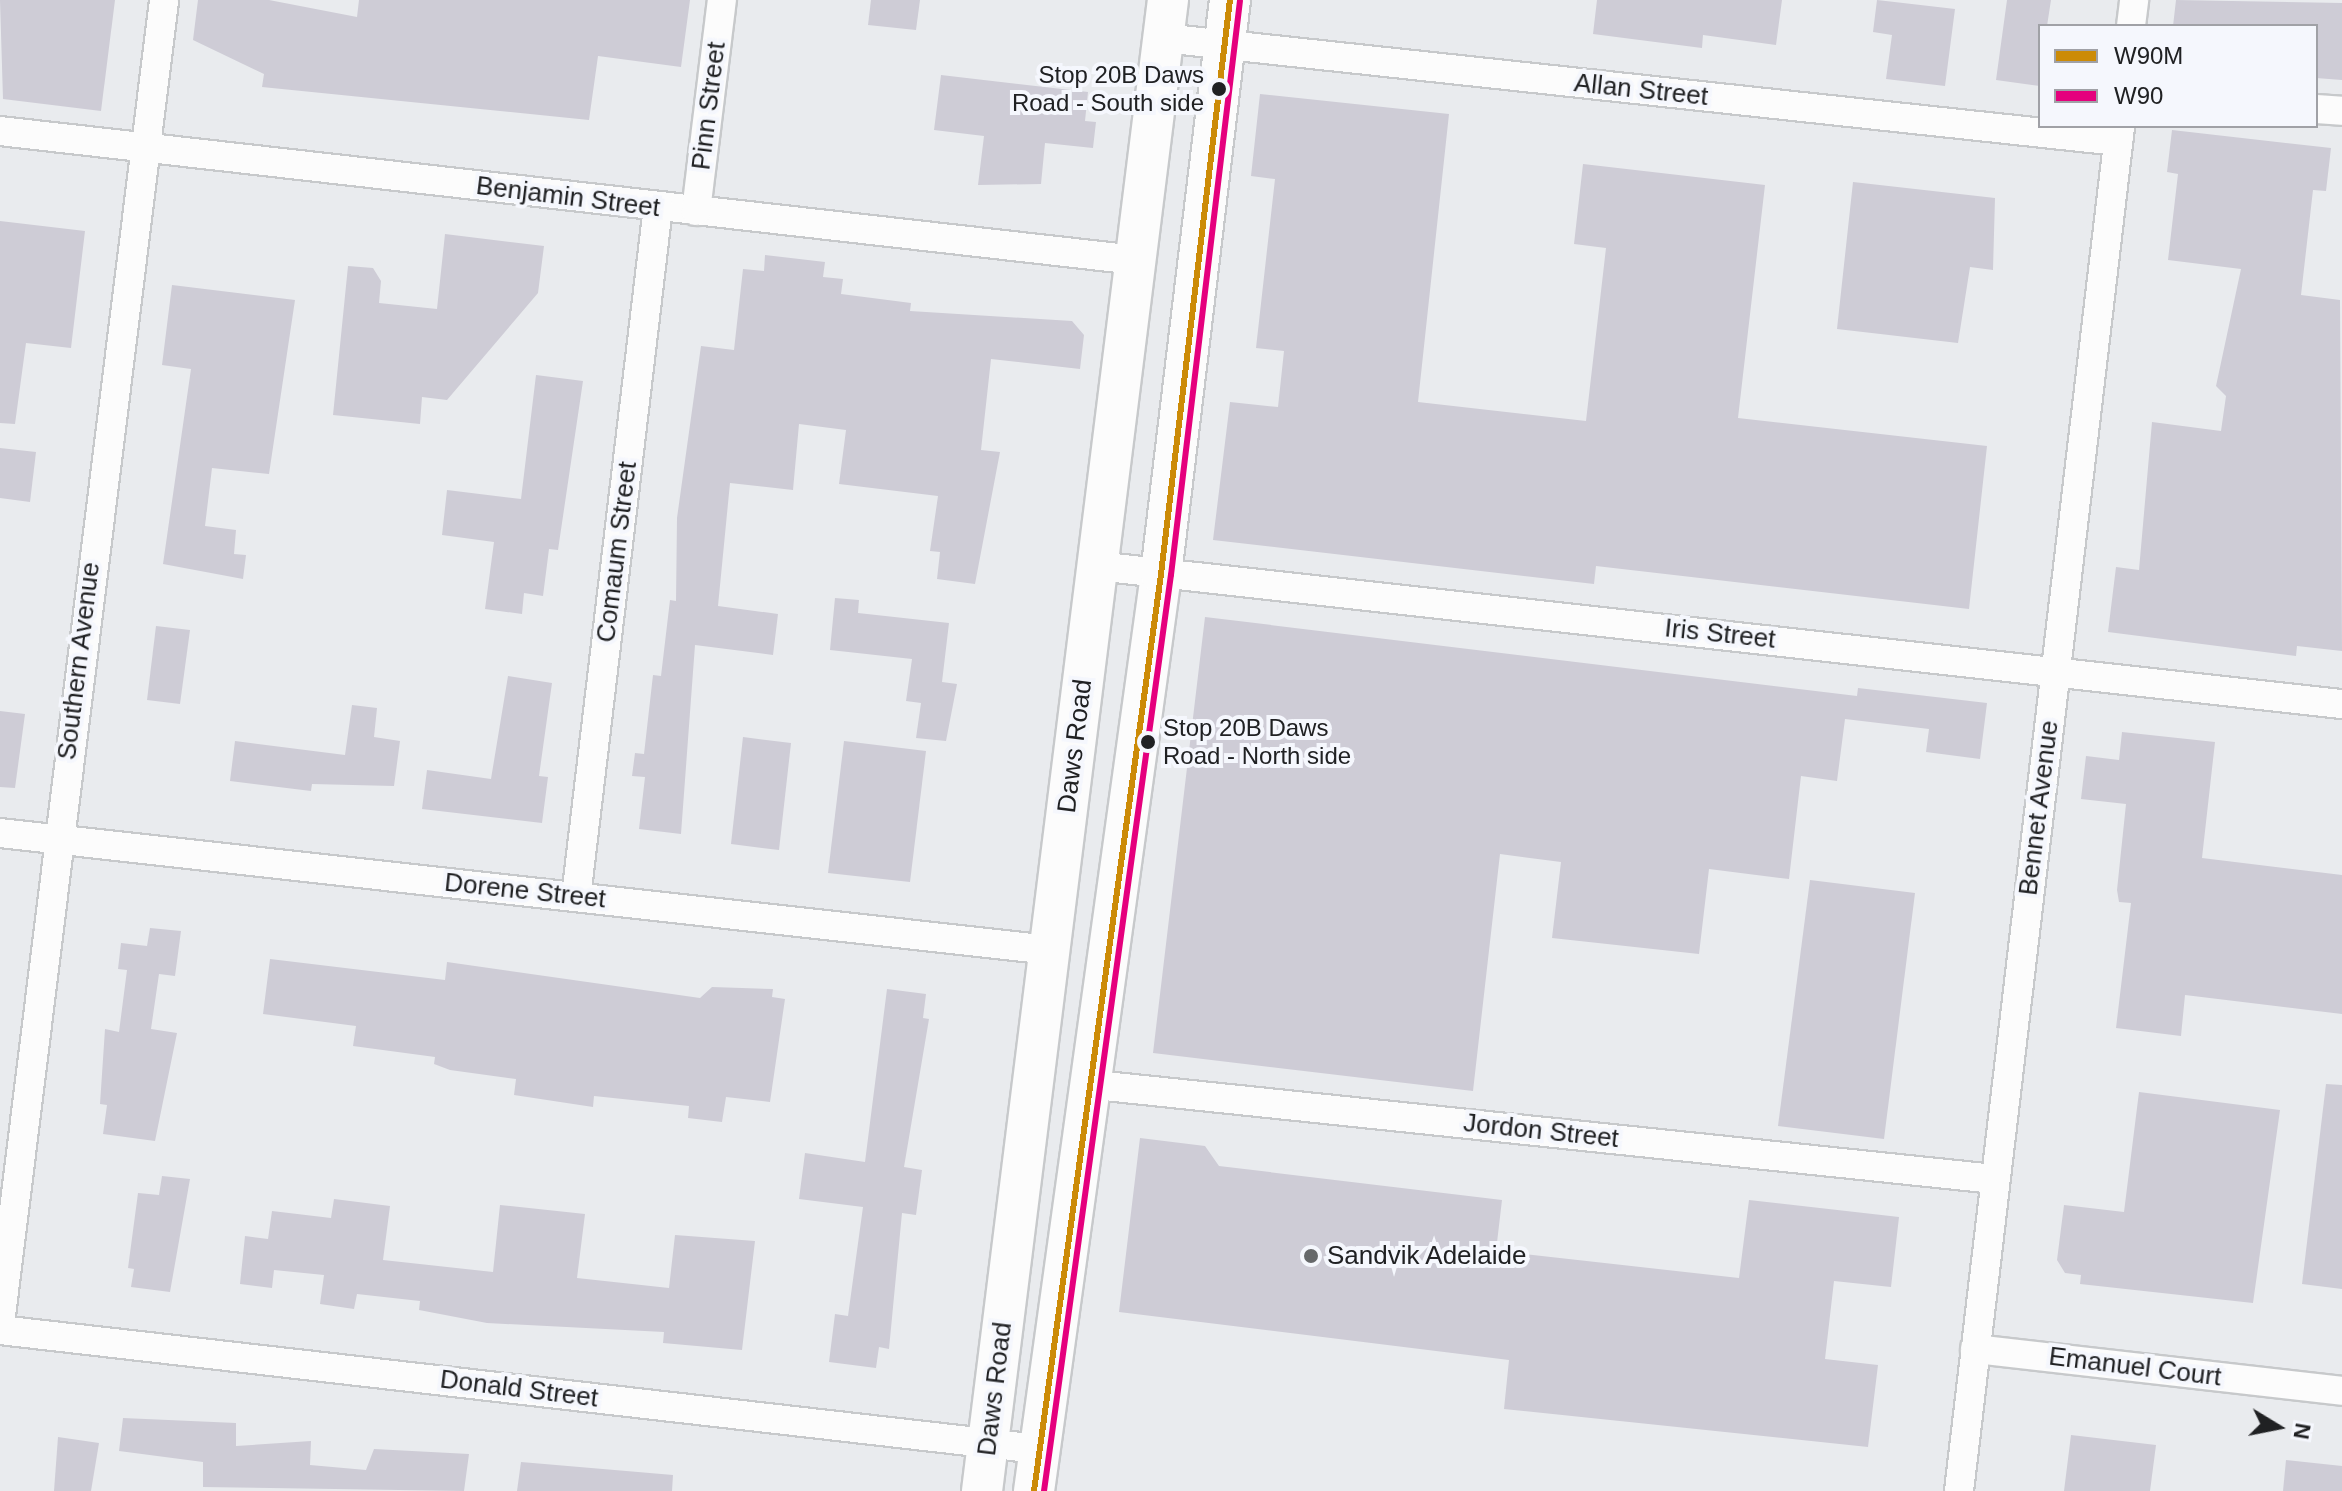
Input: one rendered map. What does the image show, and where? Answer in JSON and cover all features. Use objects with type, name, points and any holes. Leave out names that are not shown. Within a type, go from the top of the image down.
[{"type":"main road","name":"Daws Road","points":[[1034,1491],[1086,1084],[1161,574],[1230,0]]},
{"type":"main road","name":"Daws Road","points":[[982,1491],[1165,19]]},
{"type":"street","name":"Southern Avenue","points":[[0,1323],[56,839],[164,0]]},
{"type":"street","name":"Pinn Street","points":[[696,211],[722,0]]},
{"type":"street","points":[[2131,24],[2134,0]]},
{"type":"street","name":"Allan Street","points":[[1165,19],[1224,46],[2038,126]]},
{"type":"street","points":[[2318,109],[2342,111]]},
{"type":"street","name":"Allan Street","points":[[2058,128],[2119,134]]},
{"type":"street","name":"Benjamin Street","points":[[0,131],[1136,260]]},
{"type":"street","name":"Bennet Avenue","points":[[1959,1491],[2119,134]]},
{"type":"street","name":"Comaum Street","points":[[576,897],[658,207]]},
{"type":"street","name":"Iris Street","points":[[1097,566],[2342,704]]},
{"type":"street","name":"Dorene Street","points":[[0,833],[1050,950]]},
{"type":"street","name":"Jordon Street","points":[[1086,1084],[1995,1179]]},
{"type":"street","name":"Donald Street","points":[[0,1330],[1038,1449]]},
{"type":"street","name":"Emanuel Court","points":[[1975,1349],[2342,1391]]},
{"type":"building","points":[[0,0],[115,0],[101,111],[3,99]]},
{"type":"building","points":[[198,0],[269,0],[357,17],[359,0],[690,0],[681,67],[598,56],[589,120],[262,87],[264,74],[193,40]]},
{"type":"building","points":[[871,0],[920,0],[916,30],[868,25]]},
{"type":"building","points":[[1597,0],[1782,0],[1776,45],[1703,35],[1702,48],[1593,34]]},
{"type":"building","points":[[1877,0],[1955,9],[1945,86],[1886,79],[1892,35],[1873,32]]},
{"type":"building","points":[[2007,0],[2051,0],[2047,24],[2038,24],[2038,86],[1996,80]]},
{"type":"building","points":[[2176,0],[2342,3],[2342,80],[2318,78],[2318,24],[2173,24]]},
{"type":"building","points":[[941,75],[1088,92],[1085,121],[1096,122],[1093,148],[1045,143],[1041,184],[978,185],[984,136],[934,130]]},
{"type":"building","points":[[1260,94],[1449,114],[1418,402],[1586,421],[1606,248],[1574,244],[1583,164],[1765,185],[1738,418],[1987,446],[1969,609],[1596,566],[1594,584],[1213,540],[1230,402],[1278,407],[1284,351],[1256,348],[1275,179],[1251,176]]},
{"type":"building","points":[[2172,130],[2331,148],[2326,191],[2313,190],[2301,295],[2340,300],[2342,651],[2297,646],[2296,656],[2108,632],[2116,567],[2139,570],[2152,422],[2221,431],[2226,396],[2216,386],[2241,269],[2168,260],[2178,174],[2167,172]]},
{"type":"building","points":[[1853,182],[1995,198],[1993,270],[1970,267],[1958,343],[1837,329]]},
{"type":"building","points":[[0,221],[85,231],[71,348],[26,343],[15,424],[0,423]]},
{"type":"building","points":[[445,234],[544,246],[538,293],[447,400],[422,397],[420,424],[333,415],[348,266],[373,268],[381,281],[379,303],[437,309]]},
{"type":"building","points":[[765,255],[825,262],[823,277],[843,279],[841,294],[911,303],[910,311],[1072,321],[1084,335],[1080,369],[991,359],[981,450],[1000,452],[975,584],[937,579],[940,552],[930,551],[938,496],[839,484],[846,430],[799,424],[793,490],[730,483],[718,606],[778,614],[773,655],[695,645],[681,834],[639,829],[645,777],[632,776],[635,753],[644,754],[653,675],[661,676],[670,600],[676,601],[677,518],[701,346],[734,350],[743,269],[764,271]]},
{"type":"building","points":[[172,285],[295,300],[269,474],[212,468],[205,526],[236,530],[234,554],[246,555],[243,579],[163,564],[191,369],[162,365]]},
{"type":"building","points":[[536,375],[583,381],[558,550],[549,549],[543,596],[524,593],[522,614],[485,609],[494,542],[442,535],[447,490],[521,499]]},
{"type":"building","points":[[0,448],[36,452],[30,502],[0,498]]},
{"type":"building","points":[[835,598],[859,600],[858,613],[949,623],[942,682],[957,684],[946,741],[916,738],[921,703],[906,701],[912,659],[830,650]]},
{"type":"building","points":[[1205,617],[1857,696],[1858,688],[1987,703],[1980,759],[1926,752],[1929,729],[1845,719],[1837,781],[1801,776],[1789,879],[1709,869],[1699,954],[1552,938],[1561,862],[1500,854],[1473,1091],[1153,1053]]},
{"type":"building","points":[[156,626],[190,630],[180,704],[147,700]]},
{"type":"building","points":[[508,676],[552,683],[539,776],[548,777],[542,823],[422,809],[427,770],[491,779]]},
{"type":"building","points":[[352,705],[377,708],[374,737],[400,741],[394,786],[312,784],[311,791],[230,781],[235,741],[345,755]]},
{"type":"building","points":[[0,711],[25,714],[15,788],[0,787]]},
{"type":"building","points":[[2122,732],[2215,742],[2202,858],[2342,875],[2342,1014],[2185,995],[2181,1036],[2116,1028],[2131,903],[2119,902],[2117,890],[2126,804],[2081,799],[2086,756],[2119,760]]},
{"type":"building","points":[[743,737],[791,743],[779,850],[731,844]]},
{"type":"building","points":[[844,741],[926,751],[910,882],[828,873]]},
{"type":"building","points":[[1810,880],[1915,893],[1884,1139],[1778,1126]]},
{"type":"building","points":[[150,928],[181,931],[175,976],[159,974],[151,1029],[177,1033],[155,1141],[103,1134],[107,1105],[100,1104],[105,1029],[119,1032],[127,970],[118,969],[121,943],[147,946]]},
{"type":"building","points":[[270,959],[445,980],[447,962],[700,998],[712,987],[773,989],[772,997],[785,999],[770,1102],[726,1097],[722,1122],[688,1118],[689,1106],[594,1096],[593,1107],[514,1095],[516,1079],[450,1070],[434,1064],[435,1057],[353,1046],[356,1026],[263,1014]]},
{"type":"building","points":[[887,989],[926,994],[923,1018],[929,1019],[904,1167],[922,1170],[916,1215],[902,1213],[889,1349],[879,1347],[876,1368],[829,1362],[835,1314],[848,1316],[863,1207],[799,1199],[805,1153],[865,1162]]},
{"type":"building","points":[[2326,1084],[2342,1085],[2342,1289],[2302,1284]]},
{"type":"building","points":[[2139,1092],[2280,1110],[2253,1303],[2080,1284],[2081,1275],[2065,1273],[2057,1260],[2064,1205],[2124,1212]]},
{"type":"building","points":[[1140,1138],[1205,1146],[1219,1166],[1502,1200],[1496,1251],[1739,1278],[1749,1200],[1899,1217],[1891,1287],[1834,1281],[1825,1359],[1878,1365],[1868,1447],[1504,1409],[1509,1360],[1119,1312]]},
{"type":"building","points":[[162,1176],[190,1179],[170,1292],[131,1287],[134,1269],[128,1268],[138,1193],[159,1195]]},
{"type":"building","points":[[334,1199],[390,1206],[383,1260],[493,1272],[500,1205],[585,1214],[577,1278],[669,1288],[675,1235],[755,1241],[742,1350],[663,1343],[664,1332],[487,1323],[419,1310],[420,1301],[357,1294],[354,1309],[320,1304],[324,1275],[274,1270],[272,1288],[240,1284],[245,1236],[268,1239],[272,1211],[331,1218]]},
{"type":"building","points":[[123,1418],[236,1423],[236,1446],[311,1441],[310,1465],[366,1470],[374,1449],[469,1454],[464,1491],[203,1487],[203,1462],[119,1451]]},
{"type":"building","points":[[2071,1435],[2156,1445],[2150,1491],[2064,1491]]},
{"type":"building","points":[[58,1437],[99,1443],[91,1491],[54,1491]]},
{"type":"building","points":[[2286,1460],[2342,1466],[2342,1491],[2283,1491]]},
{"type":"building","points":[[521,1462],[673,1475],[672,1491],[517,1491]]},
{"type":"transit line","name":"W90M","points":[[1034,1491],[1161,574],[1230,0]]},
{"type":"transit line","name":"W90","points":[[1044,1491],[1171,575],[1240,1]]},
{"type":"place","name":"Stop 20B Daws Road - South side","points":[[1219,89]]},
{"type":"place","name":"Stop 20B Daws Road - North side","points":[[1148,742]]},
{"type":"place","name":"Sandvik Adelaide","points":[[1311,1256]]}]
